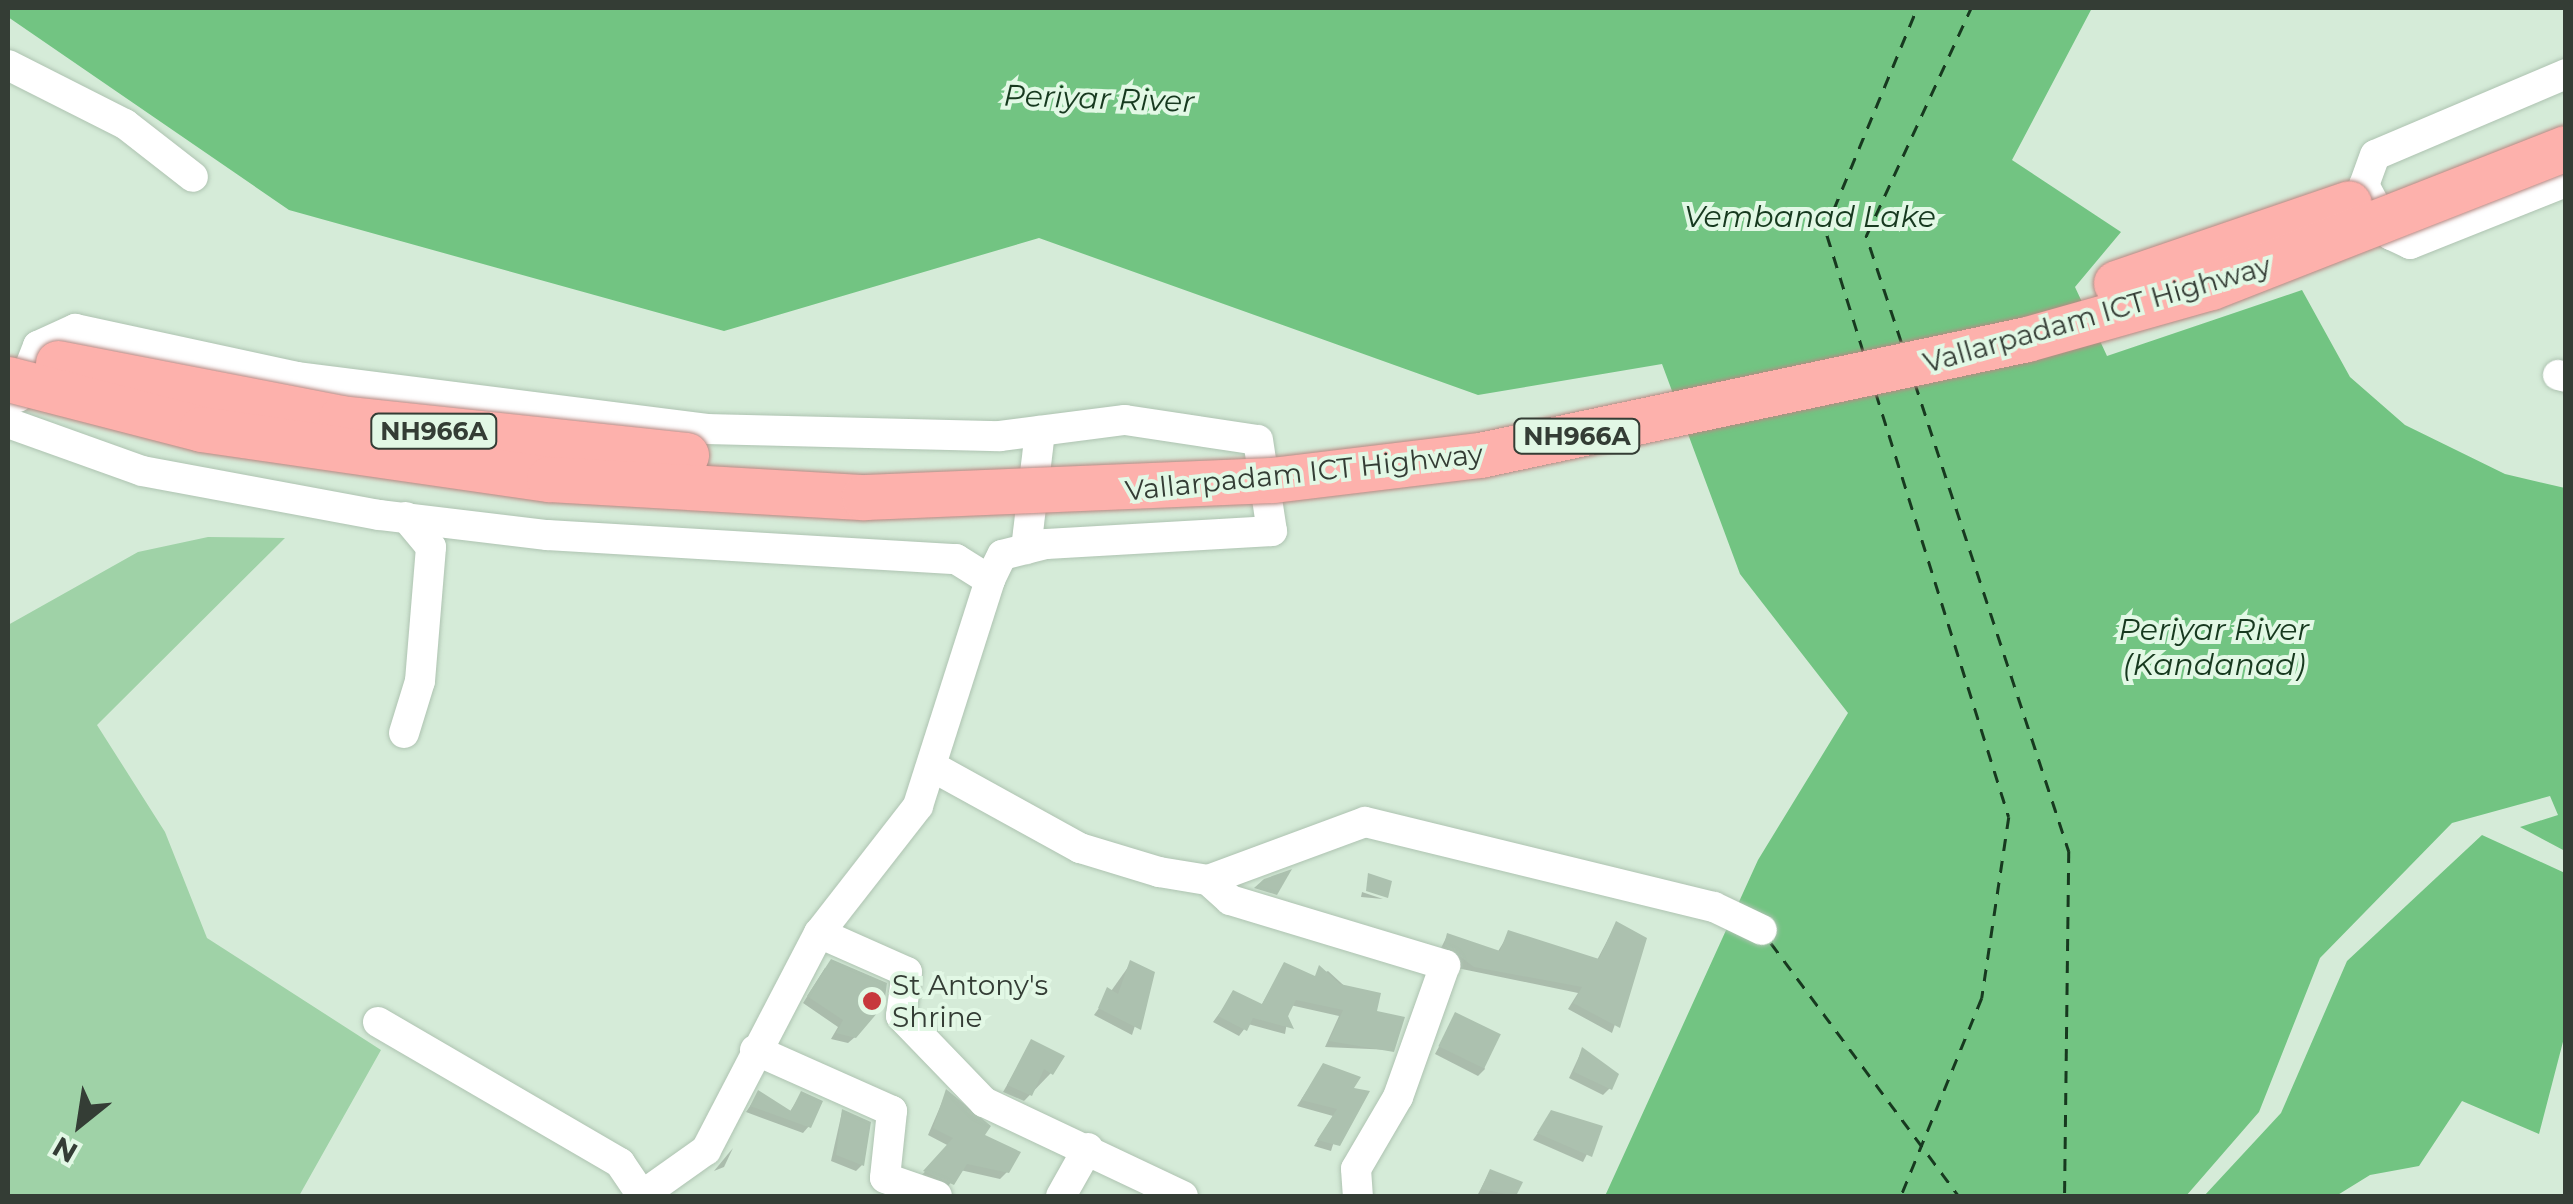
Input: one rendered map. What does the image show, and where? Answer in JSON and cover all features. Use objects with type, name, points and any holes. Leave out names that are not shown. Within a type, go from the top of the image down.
[{"type":"highway","name":"Vallarpadam ICT Highway","points":[[8,349],[187,392],[575,448],[866,467],[1335,446],[1549,414],[2008,315],[2242,242],[2566,118]]},
{"type":"highway","name":"Vallarpadam ICT Highway","points":[[8,379],[202,429],[549,479],[864,497],[1272,480],[1480,456],[2027,339],[2211,288],[2566,148]]},
{"type":"street","points":[[8,64],[125,124],[192,178]]},
{"type":"street","points":[[2566,74],[2375,156],[2364,185],[2390,235],[2410,244],[2566,182]]},
{"type":"street","points":[[378,1022],[620,1163],[641,1196],[706,1150],[755,1050],[820,933],[918,806],[990,580],[1002,555],[1026,549],[1272,531],[1258,440],[1125,420],[1040,431],[668,426],[297,377],[75,328],[38,346],[8,423],[142,471],[406,518],[546,535],[956,559],[990,580]]},
{"type":"street","points":[[1026,549],[1040,431]]},
{"type":"street","points":[[404,734],[420,681],[431,547],[406,518]]},
{"type":"street","points":[[933,767],[1080,848],[1208,880],[1230,900],[1445,965],[1398,1096],[1356,1168],[1358,1196]]},
{"type":"street","points":[[1208,880],[1366,822],[1714,908],[1762,930]]},
{"type":"street","points":[[820,933],[907,972],[901,1016],[984,1102],[1183,1196]]},
{"type":"street","points":[[755,1050],[892,1111],[885,1178],[937,1196]]},
{"type":"street","points":[[1061,1196],[1088,1148]]},
{"type":"shaded area","points":[[208,537],[285,538],[97,725],[165,832],[207,938],[381,1050],[299,1196],[8,1196],[8,625],[138,552]]},
{"type":"water","points":[[8,8],[2092,8],[2012,160],[2121,232],[2075,287],[2107,356],[2302,290],[2350,377],[2405,425],[2505,474],[2565,488],[2565,851],[2520,827],[2558,815],[2550,796],[2452,823],[2320,958],[2259,1112],[2186,1196],[1605,1196],[1758,860],[1848,713],[1740,574],[1662,364],[1478,395],[1039,238],[724,331],[289,210],[8,17]]},
{"type":"water","points":[[2482,835],[2565,873],[2565,1034],[2539,1134],[2462,1101],[2419,1166],[2370,1175],[2336,1196],[2204,1196],[2281,1113],[2347,961]]},
{"type":"building","points":[[1292,869],[1277,895],[1254,888],[1264,879]]},
{"type":"building","points":[[1368,873],[1392,881],[1388,898],[1366,891]]},
{"type":"building","points":[[1616,921],[1647,938],[1620,1028],[1573,1003],[1582,987],[1474,967],[1444,945],[1447,933],[1500,951],[1508,930],[1599,959]]},
{"type":"building","points":[[831,959],[887,983],[884,1005],[856,1038],[836,1033],[843,1020],[807,996]]},
{"type":"building","points":[[1130,960],[1155,972],[1141,1030],[1098,1008],[1107,987],[1118,994]]},
{"type":"building","points":[[1284,962],[1315,976],[1319,965],[1340,984],[1381,993],[1377,1011],[1405,1017],[1394,1052],[1329,1041],[1343,1010],[1296,1000],[1288,1016],[1294,1029],[1253,1018],[1247,1031],[1218,1016],[1233,990],[1262,1004]]},
{"type":"building","points":[[1455,1012],[1501,1034],[1484,1069],[1438,1046]]},
{"type":"building","points":[[1031,1039],[1065,1056],[1053,1075],[1044,1069],[1032,1096],[1007,1085]]},
{"type":"building","points":[[1582,1047],[1619,1074],[1612,1090],[1574,1072]]},
{"type":"building","points":[[1323,1063],[1361,1077],[1354,1088],[1370,1091],[1340,1146],[1317,1140],[1337,1109],[1301,1100]]},
{"type":"building","points":[[946,1089],[991,1126],[985,1135],[1021,1152],[1009,1173],[967,1164],[954,1185],[923,1171],[953,1138],[933,1128]]},
{"type":"building","points":[[758,1090],[791,1111],[801,1091],[823,1101],[811,1128],[750,1106]]},
{"type":"building","points":[[842,1109],[871,1122],[864,1166],[836,1155]]},
{"type":"building","points":[[1551,1110],[1603,1126],[1592,1157],[1537,1133]]},
{"type":"building","points":[[1490,1169],[1523,1182],[1516,1196],[1481,1189]]},
{"type":"ferry route","points":[[1863,352],[1825,230],[1917,8]]},
{"type":"ferry route","points":[[1901,342],[1866,236],[1971,8]]},
{"type":"ferry route","points":[[1915,383],[2069,851],[2065,1196]]},
{"type":"ferry route","points":[[1876,393],[2009,817],[1982,998],[1901,1196]]},
{"type":"ferry route","points":[[1771,943],[1959,1196]]},
{"type":"place","name":"St Antony's Shrine","points":[[872,1001]]},
{"type":"water label","name":"Periyar River","points":[[1099,99]]},
{"type":"water label","name":"Vembanad Lake","points":[[1810,217]]},
{"type":"water label","name":"Periyar River (Kandanad)","points":[[2214,647]]}]
